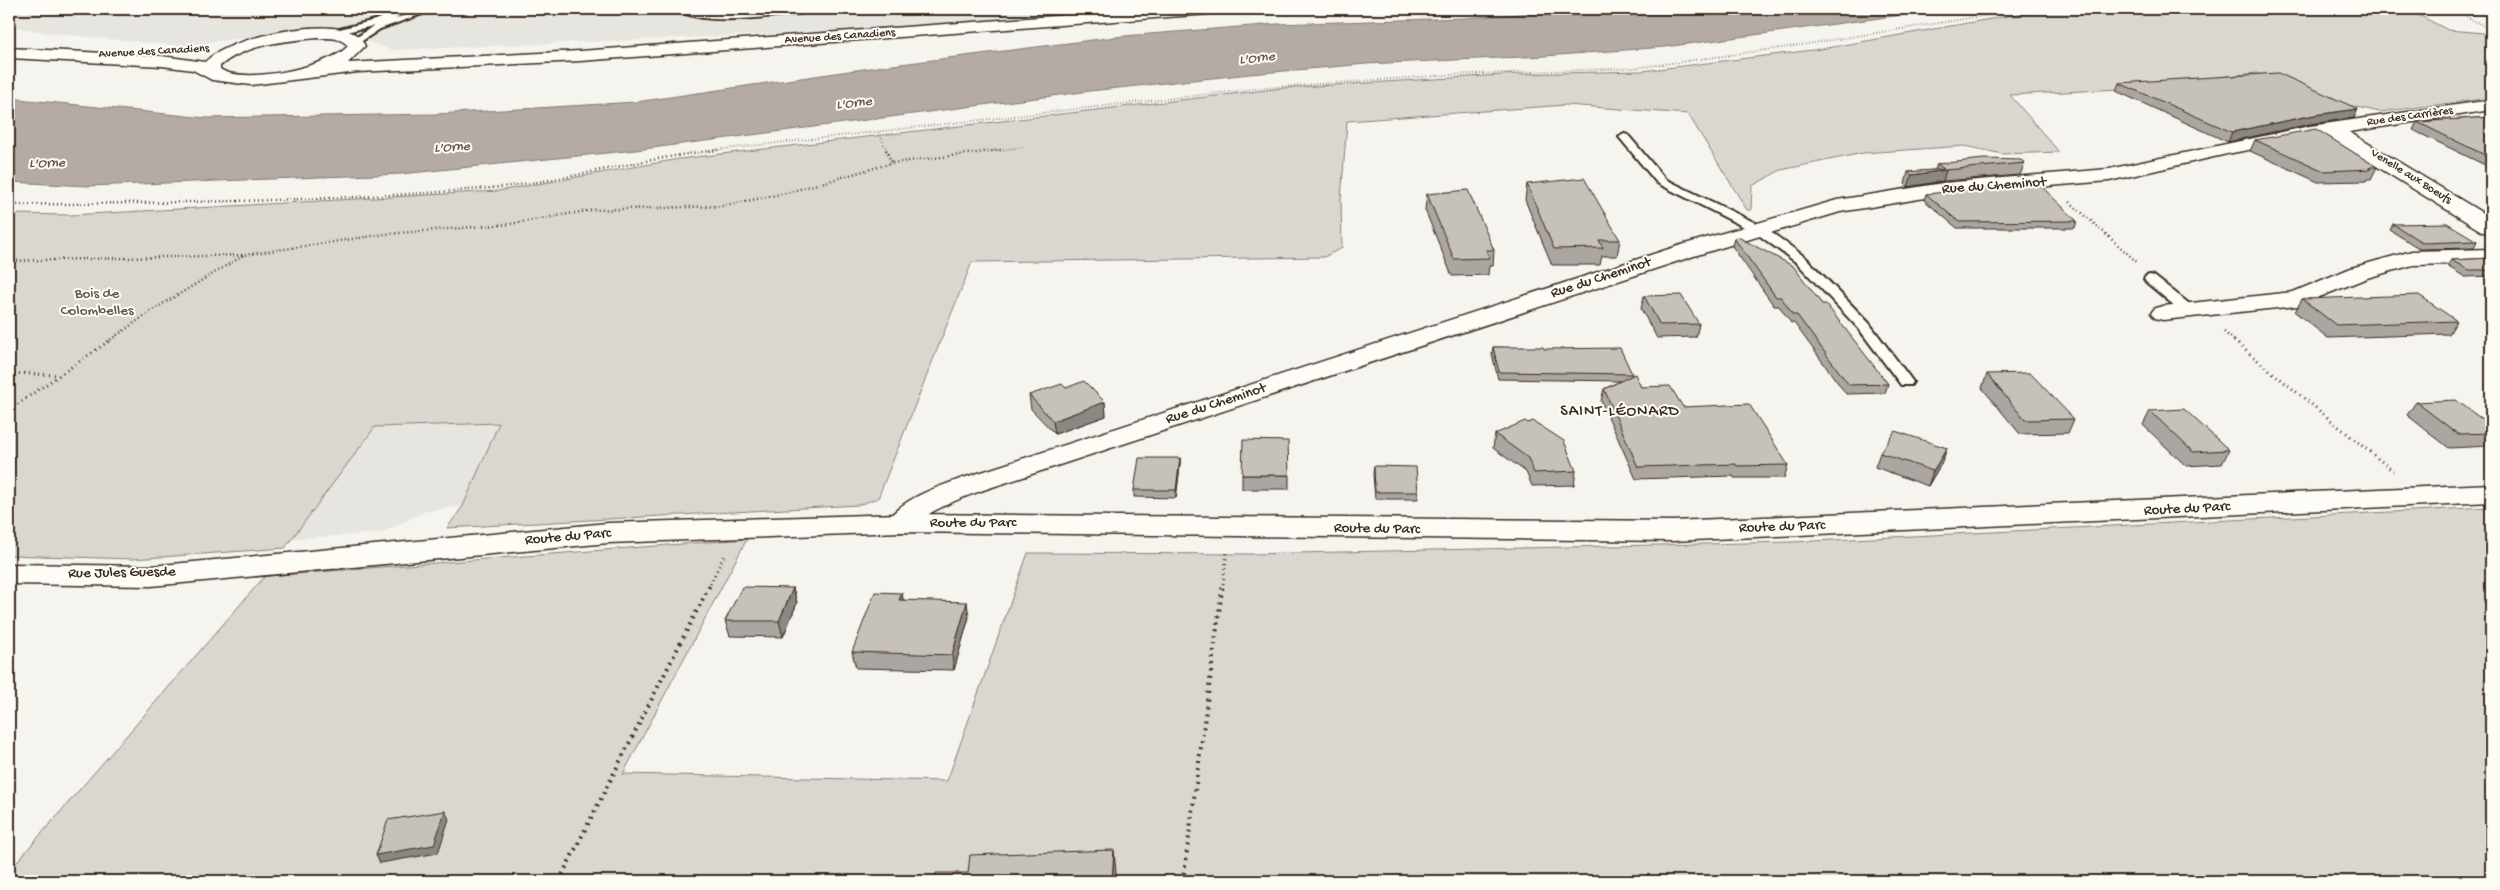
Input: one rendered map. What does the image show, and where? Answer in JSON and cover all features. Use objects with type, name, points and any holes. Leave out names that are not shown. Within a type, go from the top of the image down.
[{"type":"street","name":"Avenue des Canadiens","points":[[9,53],[197,64],[218,76],[232,79],[273,78],[358,67],[580,56],[1209,9]]},
{"type":"street","name":"Avenue des Canadiens","points":[[63,56],[153,53],[244,46],[283,37],[324,34],[339,35],[385,55],[470,60]]},
{"type":"street","points":[[297,75],[339,61],[352,54],[356,44]]},
{"type":"street","points":[[211,71],[211,65],[217,59],[244,46]]},
{"type":"street","name":"Rue des Carrières","points":[[2328,129],[2491,105]]},
{"type":"street","name":"Venelle aux Boeufs","points":[[2328,129],[2347,138],[2491,227]]},
{"type":"street","name":"Rue du Cheminot","points":[[900,522],[907,514],[945,496],[1028,466],[1686,251],[1837,206],[1943,189],[2109,175],[2227,148],[2328,129]]},
{"type":"street","points":[[2455,204],[2491,205]]},
{"type":"street","points":[[2163,313],[2187,309],[2298,299],[2359,273],[2412,258],[2491,256]]},
{"type":"street","name":"Route du Parc","points":[[264,564],[608,533],[739,527],[900,522],[1673,531],[2491,494]]},
{"type":"street","name":"Rue Jules Guesde","points":[[9,574],[151,576],[264,564]]},
{"type":"lane","points":[[324,34],[378,22],[410,9]]},
{"type":"lane","points":[[356,44],[377,27],[432,9]]},
{"type":"lane","points":[[681,9],[705,16],[817,9]]},
{"type":"lane","points":[[712,9],[722,12],[751,14]]},
{"type":"lane","points":[[1624,137],[1661,181],[1760,230],[1800,260],[1864,326],[1906,382]]},
{"type":"lane","points":[[2150,279],[2187,309]]},
{"type":"path","points":[[9,205],[289,200],[493,188],[572,175],[672,155],[1263,88],[1448,75],[1635,68],[1798,45],[2027,9]]},
{"type":"path","points":[[2408,9],[2491,15]]},
{"type":"path","points":[[2463,14],[2491,30]]},
{"type":"path","points":[[879,133],[892,163]]},
{"type":"path","points":[[9,261],[244,255],[386,234],[510,224],[592,210],[722,206],[786,193],[892,163],[1024,147]]},
{"type":"path","points":[[2063,196],[2138,264]]},
{"type":"path","points":[[9,410],[156,308],[244,255]]},
{"type":"path","points":[[2187,309],[2215,325],[2425,498]]},
{"type":"path","points":[[9,373],[60,375]]},
{"type":"path","points":[[1183,881],[1226,558],[1228,525]]},
{"type":"path","points":[[559,881],[739,527]]},
{"type":"shaded area","points":[[9,9],[1285,9],[1027,24],[393,50],[325,28],[180,46],[49,33],[9,26]]},
{"type":"shaded area","points":[[500,423],[463,506],[426,511],[382,533],[290,539],[375,427]]},
{"type":"green space","name":"Bois de Colombelles","points":[[2047,9],[2375,9],[2413,12],[2448,30],[2484,33],[2491,36],[2491,98],[2380,112],[2301,95],[2257,73],[2209,78],[2173,86],[2010,95],[2059,152],[2003,154],[1964,146],[1863,153],[1781,170],[1752,186],[1751,210],[1747,210],[1688,114],[1566,105],[1347,121],[1341,200],[1342,248],[1324,257],[972,262],[878,498],[858,505],[447,528],[463,506],[499,423],[375,427],[285,548],[133,559],[9,555],[9,214],[71,215],[498,191],[679,159],[1283,88],[1519,74],[1642,71],[1821,49]]},
{"type":"green space","points":[[2491,507],[2491,881],[9,881],[9,871],[265,576],[747,539],[623,774],[947,781],[1028,553],[1251,554],[1793,542]]},
{"type":"water","name":"L'Orne","points":[[1592,9],[1946,9],[1665,47],[1545,56],[1366,64],[1090,91],[636,150],[401,174],[88,186],[9,182],[9,98],[206,118],[437,114],[636,102],[877,67],[1124,36],[1277,24],[1464,18]]},
{"type":"building","points":[[2278,73],[2358,109],[2314,115],[2232,132],[2119,83]]},
{"type":"building","points":[[2491,117],[2491,158],[2417,122]]},
{"type":"building","points":[[2316,129],[2377,167],[2369,167],[2372,169],[2324,171],[2255,140]]},
{"type":"building","points":[[1984,159],[2021,160],[2025,163],[1912,175],[1908,172],[1944,169],[1937,164]]},
{"type":"building","points":[[1584,178],[1620,240],[1599,240],[1603,248],[1554,249],[1527,184]]},
{"type":"building","points":[[2038,183],[2077,221],[1959,222],[1926,194]]},
{"type":"building","points":[[1468,190],[1494,250],[1486,250],[1490,258],[1454,259],[1427,194]]},
{"type":"building","points":[[2447,223],[2477,241],[2423,243],[2393,224]]},
{"type":"building","points":[[1738,237],[1793,266],[1822,304],[1826,304],[1888,384],[1849,385],[1797,315],[1793,315],[1781,297],[1776,297],[1734,238]]},
{"type":"building","points":[[2491,258],[2491,270],[2469,270],[2451,260]]},
{"type":"building","points":[[1681,295],[1699,324],[1660,325],[1644,296]]},
{"type":"building","points":[[2419,295],[2457,321],[2336,325],[2302,299]]},
{"type":"building","points":[[1493,347],[1543,347],[1544,349],[1620,348],[1632,374],[1499,372]]},
{"type":"building","points":[[2030,373],[2074,419],[2025,420],[1987,374]]},
{"type":"building","points":[[1635,374],[1641,387],[1670,386],[1683,407],[1749,404],[1788,465],[1737,466],[1736,464],[1638,467],[1604,389]]},
{"type":"building","points":[[1084,381],[1105,402],[1053,421],[1029,395],[1062,384],[1066,388]]},
{"type":"building","points":[[2456,400],[2491,426],[2491,433],[2458,434],[2416,402]]},
{"type":"building","points":[[2184,409],[2229,450],[2193,452],[2150,411]]},
{"type":"building","points":[[1525,421],[1528,423],[1533,421],[1564,441],[1576,471],[1534,473],[1528,458],[1495,434]]},
{"type":"building","points":[[1895,431],[1947,448],[1933,471],[1880,453]]},
{"type":"building","points":[[1243,440],[1288,441],[1289,475],[1242,475]]},
{"type":"building","points":[[1139,458],[1180,458],[1176,490],[1134,490]]},
{"type":"building","points":[[1374,466],[1416,467],[1418,492],[1375,492]]},
{"type":"building","points":[[742,587],[793,588],[779,621],[725,621]]},
{"type":"building","points":[[875,592],[902,593],[899,600],[967,602],[952,655],[852,652]]},
{"type":"building","points":[[445,811],[434,845],[376,855],[388,820]]},
{"type":"building","points":[[1114,850],[1112,881],[935,881],[936,873],[968,873],[970,855]]},
{"type":"district","name":"SAINT-LÉONARD","points":[[1620,412]]}]
